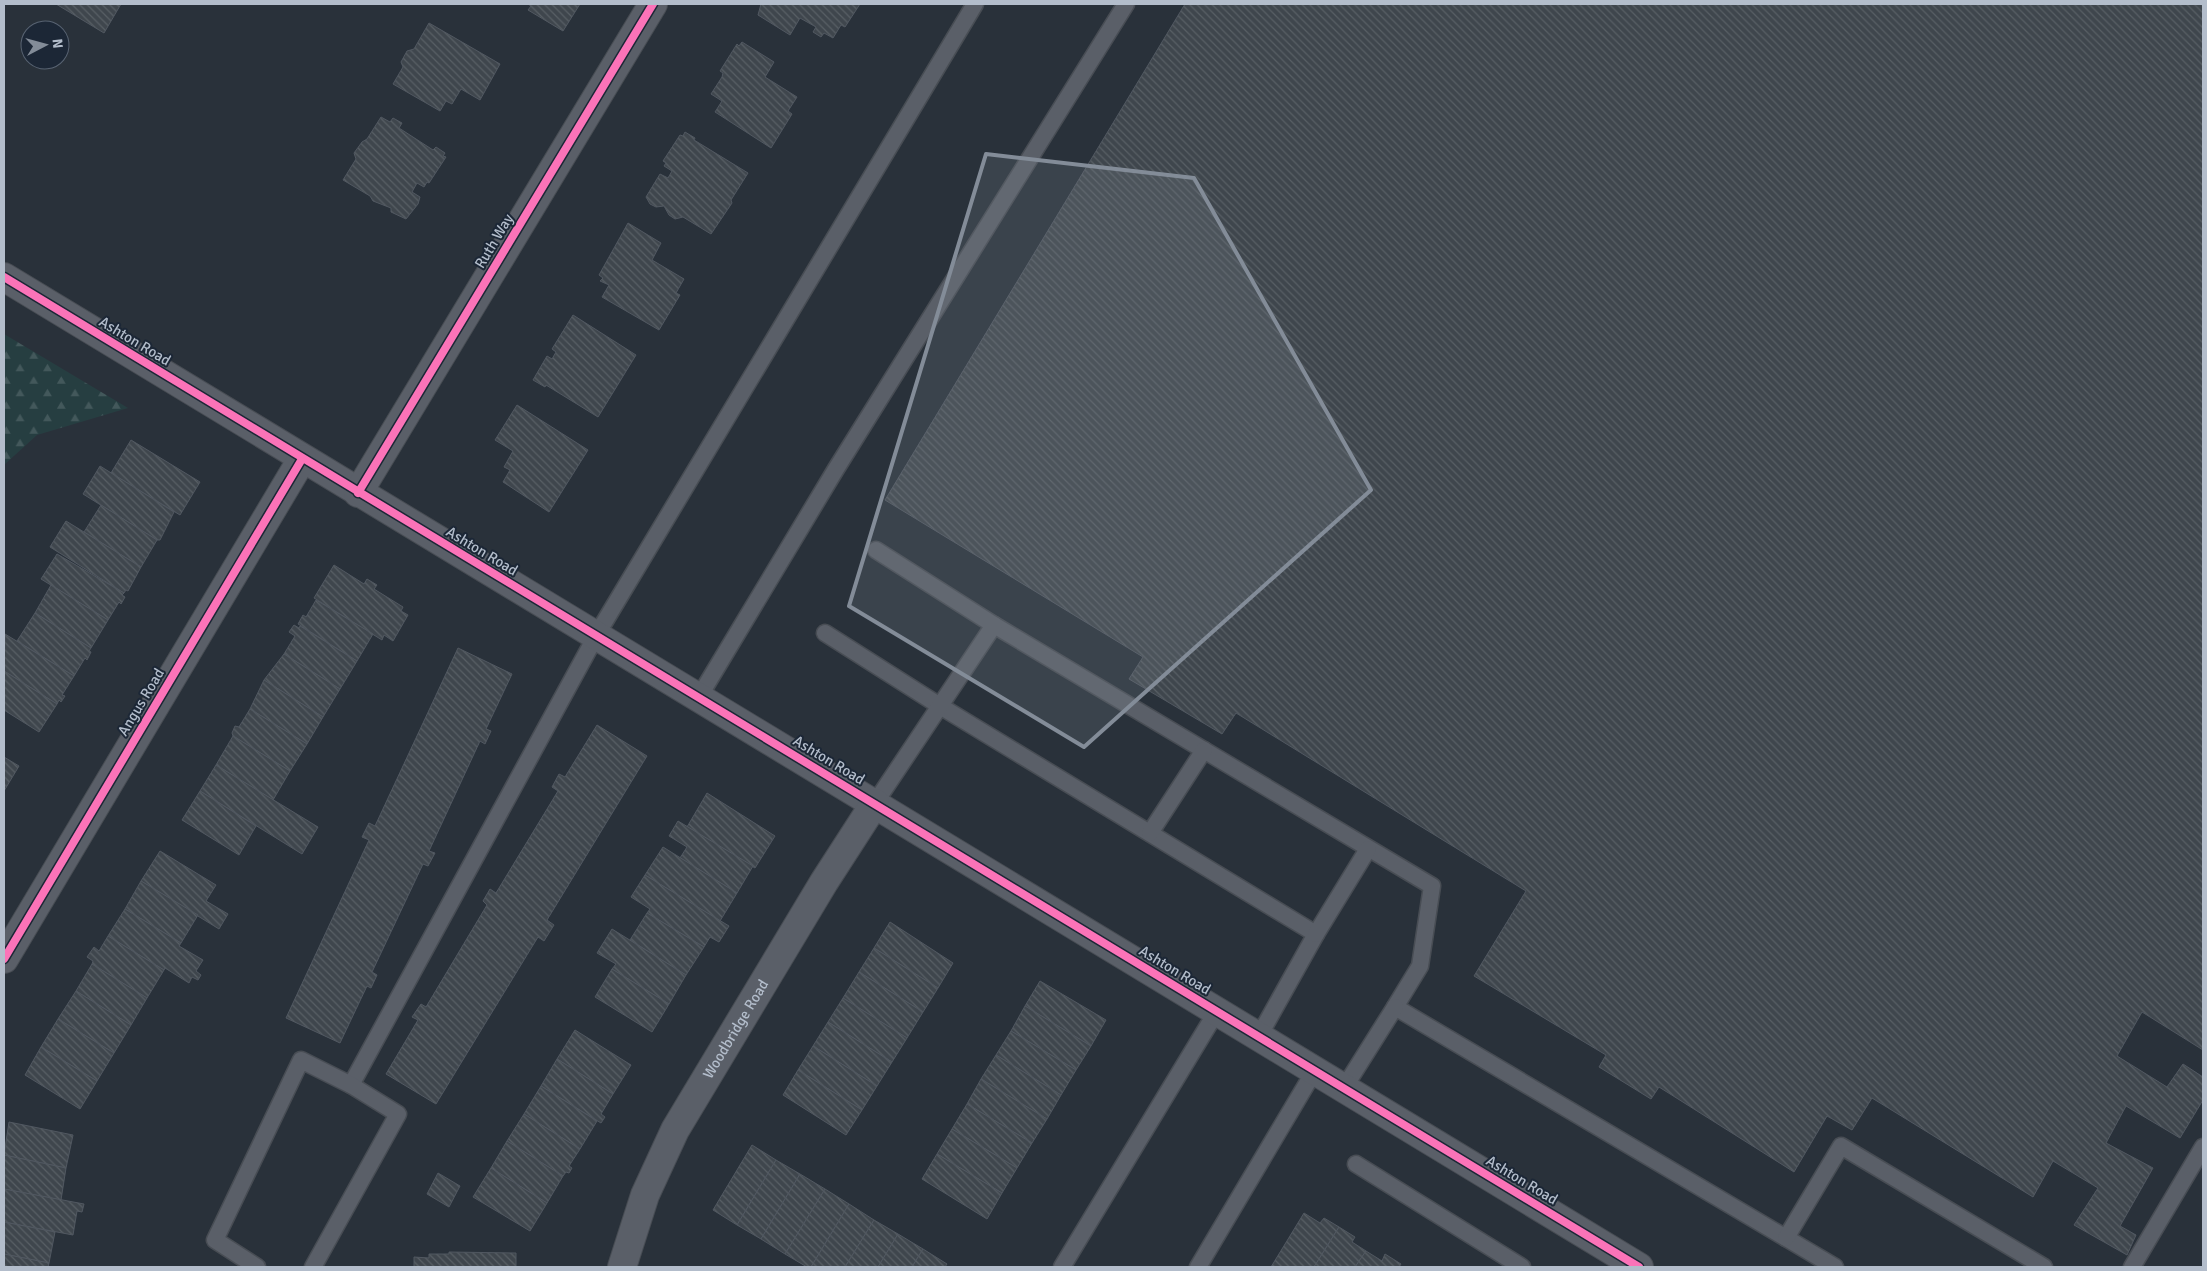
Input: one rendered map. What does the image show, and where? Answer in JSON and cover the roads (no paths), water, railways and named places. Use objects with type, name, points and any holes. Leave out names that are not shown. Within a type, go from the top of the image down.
[{"type":"street","name":"Ruth Way","points":[[358,493],[653,4]]},
{"type":"street","name":"Ashton Road","points":[[4,277],[1639,1267]]},
{"type":"street","name":"Angus Road","points":[[4,959],[302,459]]},
{"type":"street","name":"Woodbridge Road","points":[[622,1267],[645,1195],[675,1130],[824,882],[875,803]]},
{"type":"lane","points":[[350,1086],[596,636],[975,4]]},
{"type":"lane","points":[[700,698],[836,468],[1126,4]]},
{"type":"lane","points":[[876,550],[994,625],[1432,886],[1420,966],[1344,1088]]},
{"type":"lane","points":[[875,803],[994,625]]},
{"type":"lane","points":[[825,633],[940,706],[1316,934]]},
{"type":"lane","points":[[1150,833],[1204,750]]},
{"type":"lane","points":[[1259,1036],[1316,934],[1368,849]]},
{"type":"lane","points":[[1395,1007],[1835,1267]]},
{"type":"lane","points":[[1062,1267],[1217,1011]]},
{"type":"lane","points":[[257,1267],[215,1240],[301,1060],[398,1114],[313,1267]]},
{"type":"lane","points":[[1198,1267],[1315,1070]]},
{"type":"lane","points":[[1786,1238],[1841,1146],[2044,1267]]},
{"type":"lane","points":[[2132,1267],[2203,1146]]},
{"type":"lane","points":[[1356,1164],[1522,1267]]}]
